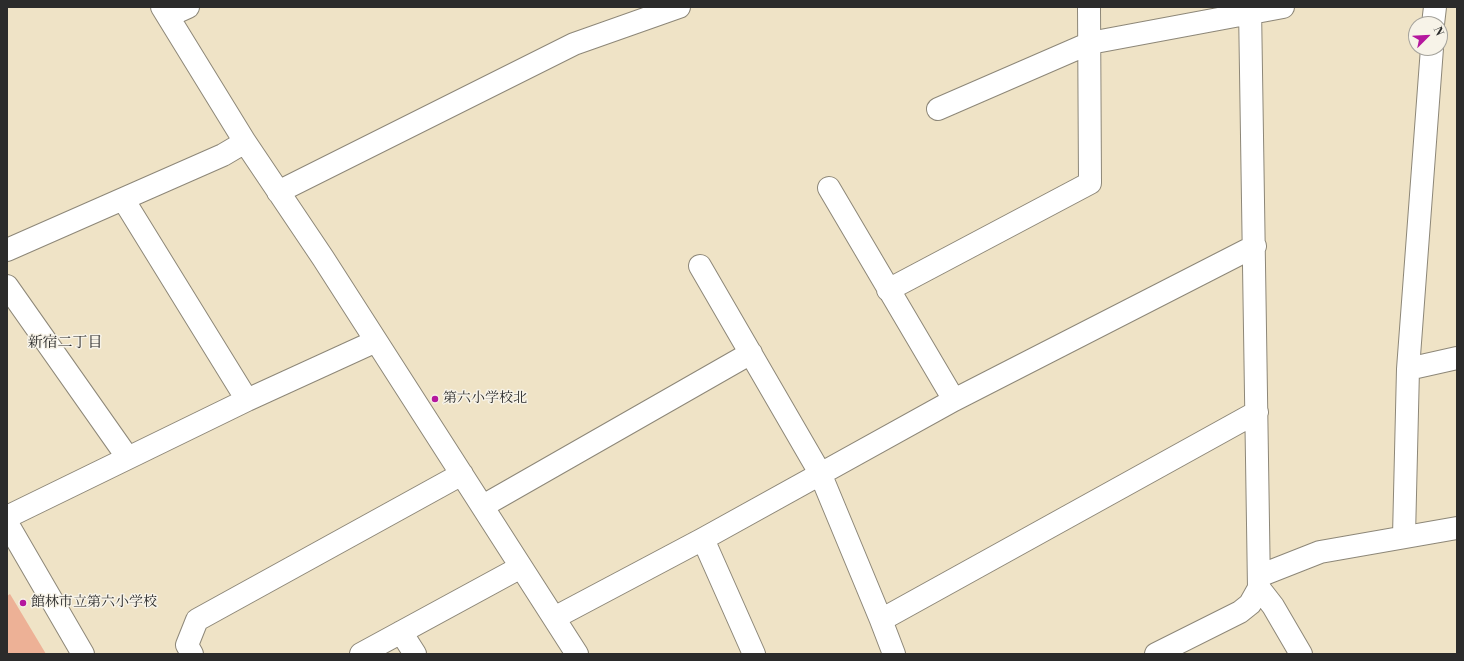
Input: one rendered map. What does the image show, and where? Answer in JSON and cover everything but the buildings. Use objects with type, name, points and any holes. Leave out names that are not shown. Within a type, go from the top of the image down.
[{"type":"street","points":[[188,7],[165,11],[245,142],[483,506],[577,654]]},
{"type":"street","points":[[278,192],[574,44],[678,7]]},
{"type":"street","points":[[888,290],[1090,183],[1090,7]]},
{"type":"street","points":[[938,109],[1090,43],[1250,10],[1283,7]]},
{"type":"street","points":[[1156,654],[1240,612],[1250,604],[1259,582],[1255,246],[1250,10]]},
{"type":"street","points":[[1404,536],[1408,368],[1431,56]]},
{"type":"street","points":[[7,250],[223,155],[245,142]]},
{"type":"street","points":[[829,188],[954,400]]},
{"type":"street","points":[[123,199],[247,400]]},
{"type":"street","points":[[554,618],[703,539],[954,400],[1255,246]]},
{"type":"street","points":[[700,266],[820,473],[894,654]]},
{"type":"street","points":[[7,286],[128,458]]},
{"type":"street","points":[[7,517],[247,400],[376,341]]},
{"type":"street","points":[[483,506],[751,353]]},
{"type":"street","points":[[1408,368],[1457,358]]},
{"type":"street","points":[[881,620],[1257,412]]},
{"type":"street","points":[[192,654],[187,645],[197,620],[462,474]]},
{"type":"street","points":[[7,523],[83,654]]},
{"type":"street","points":[[1259,582],[1320,552],[1404,536],[1457,528]]},
{"type":"street","points":[[703,539],[754,654]]},
{"type":"street","points":[[361,654],[521,566]]},
{"type":"street","points":[[1259,582],[1301,654]]},
{"type":"street","points":[[401,632],[416,654]]},
{"type":"place","name":"第六小学校北","points":[[435,399]]},
{"type":"place","name":"館林市立第六小学校","points":[[23,603]]},
{"type":"district","name":"新宿二丁目","points":[[65,343]]}]
